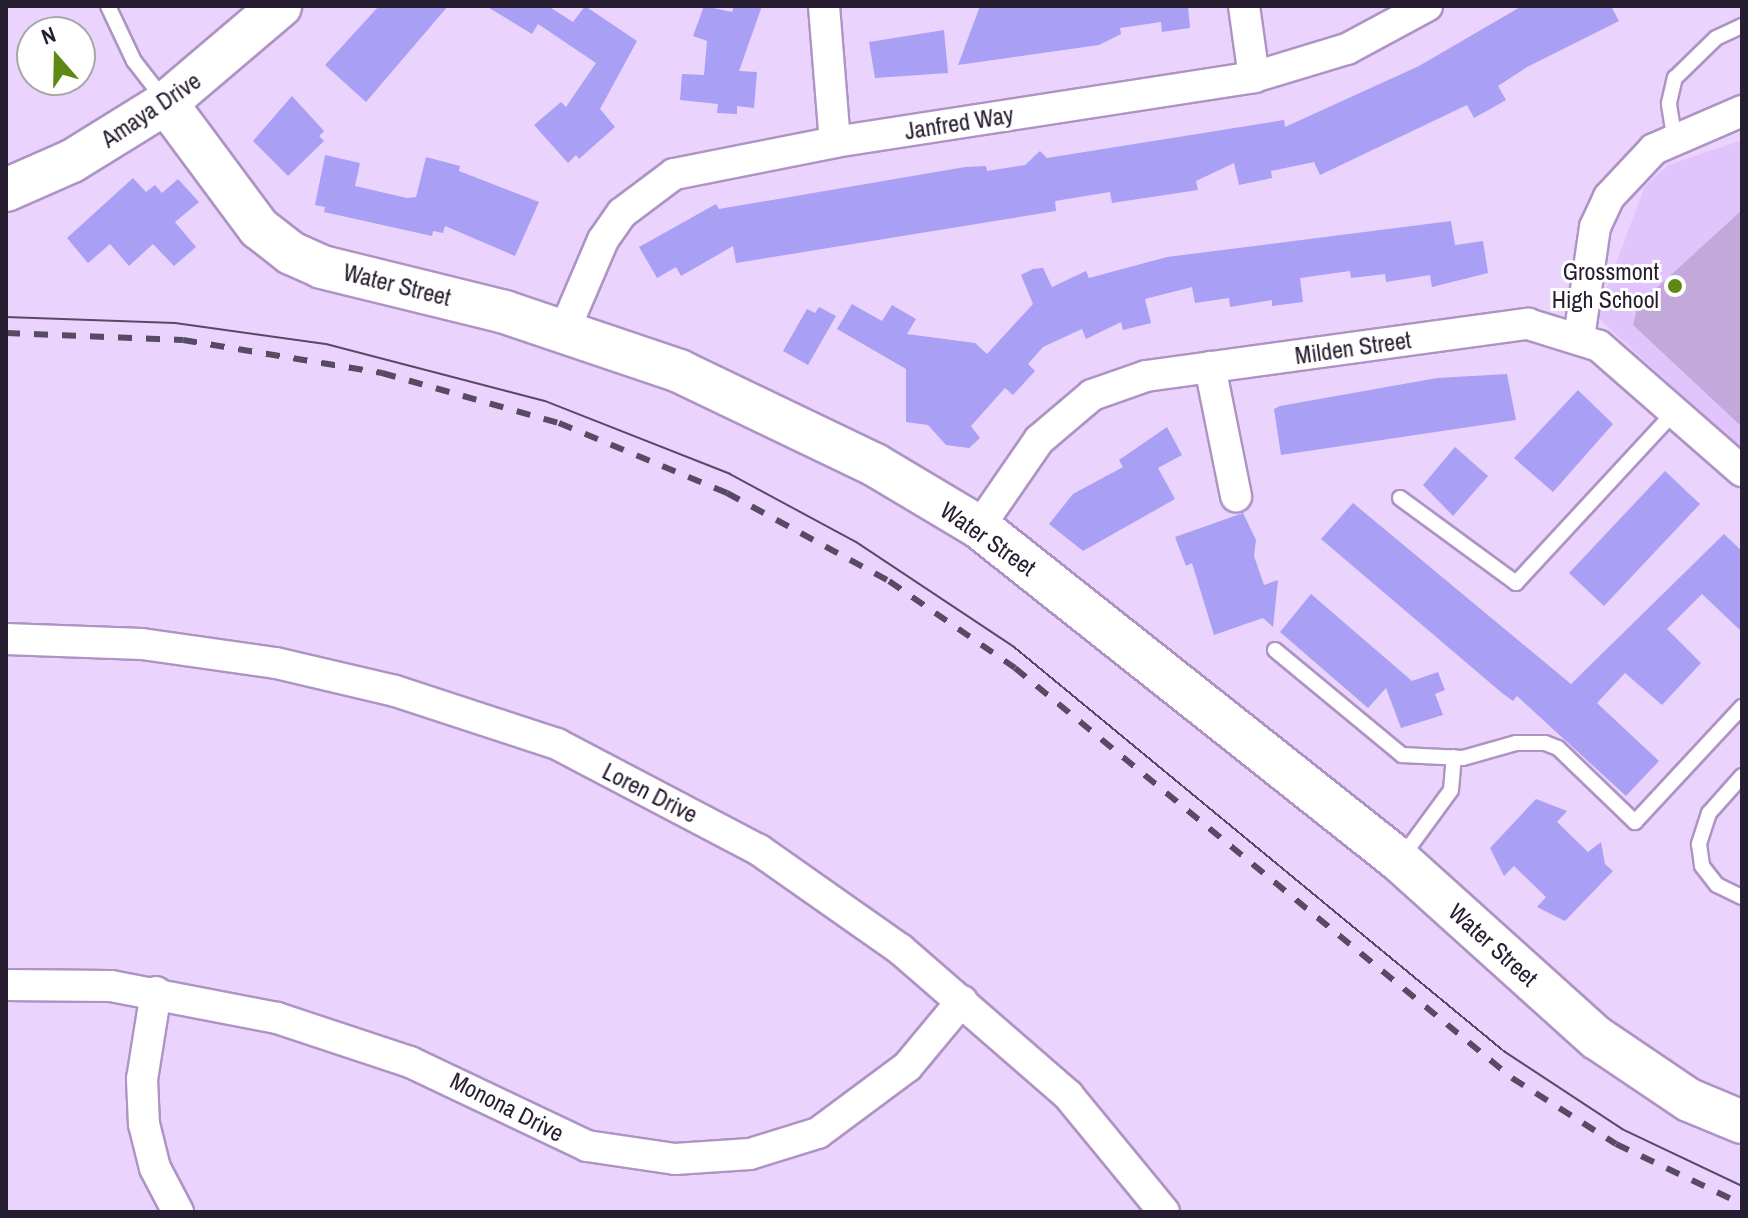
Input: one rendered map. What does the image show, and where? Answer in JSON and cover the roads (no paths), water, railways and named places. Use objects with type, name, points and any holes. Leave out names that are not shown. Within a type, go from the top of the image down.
[{"type":"street","name":"Amaya Drive","points":[[6,190],[72,161],[166,103],[280,6]]},
{"type":"street","points":[[824,6],[835,142]]},
{"type":"street","points":[[1244,6],[1254,77]]},
{"type":"street","name":"Janfred Way","points":[[564,331],[603,240],[622,213],[674,174],[835,142],[1254,77],[1347,49],[1427,6]]},
{"type":"street","name":"Water Street","points":[[166,103],[259,228],[291,253],[322,267],[564,331],[679,371],[875,465],[979,527],[1399,860],[1597,1038],[1689,1100],[1742,1122]]},
{"type":"street","points":[[1579,338],[1600,217],[1629,170],[1674,136],[1742,111]]},
{"type":"street","name":"Milden Street","points":[[979,527],[1039,440],[1082,402],[1146,376],[1528,324],[1599,346],[1742,471]]},
{"type":"street","points":[[1210,367],[1236,496]]},
{"type":"street","name":"Loren Drive","points":[[6,639],[142,644],[276,663],[395,691],[557,744],[759,850],[900,949],[1068,1095],[1164,1212]]},
{"type":"street","name":"Monona Drive","points":[[6,985],[86,984],[156,992],[358,1042],[444,1075],[556,1135],[619,1153],[675,1159],[750,1154],[818,1133],[907,1067],[962,1001]]},
{"type":"street","points":[[156,992],[142,1079],[143,1113],[155,1168],[178,1212]]},
{"type":"lane","points":[[108,6],[134,61],[166,103]]},
{"type":"lane","points":[[1674,136],[1669,103],[1675,78],[1695,54],[1742,26]]},
{"type":"lane","points":[[1400,498],[1516,583],[1676,411]]},
{"type":"lane","points":[[1275,650],[1402,755],[1454,757],[1516,743],[1545,743],[1558,748],[1635,822],[1742,707]]},
{"type":"lane","points":[[1399,860],[1451,790],[1454,757]]},
{"type":"lane","points":[[1742,776],[1709,813],[1699,844],[1702,866],[1717,885],[1742,897]]},
{"type":"tram line","points":[[6,317],[175,323],[326,344],[545,401],[730,474],[856,542],[1014,647],[1505,1052],[1622,1129],[1742,1186]]},
{"type":"railway","points":[[6,333],[183,340],[382,373],[559,423],[727,493],[889,581],[1015,668],[1512,1078],[1616,1144],[1742,1204]]},
{"type":"place","name":"Grossmont High School","points":[[1675,286]]}]
